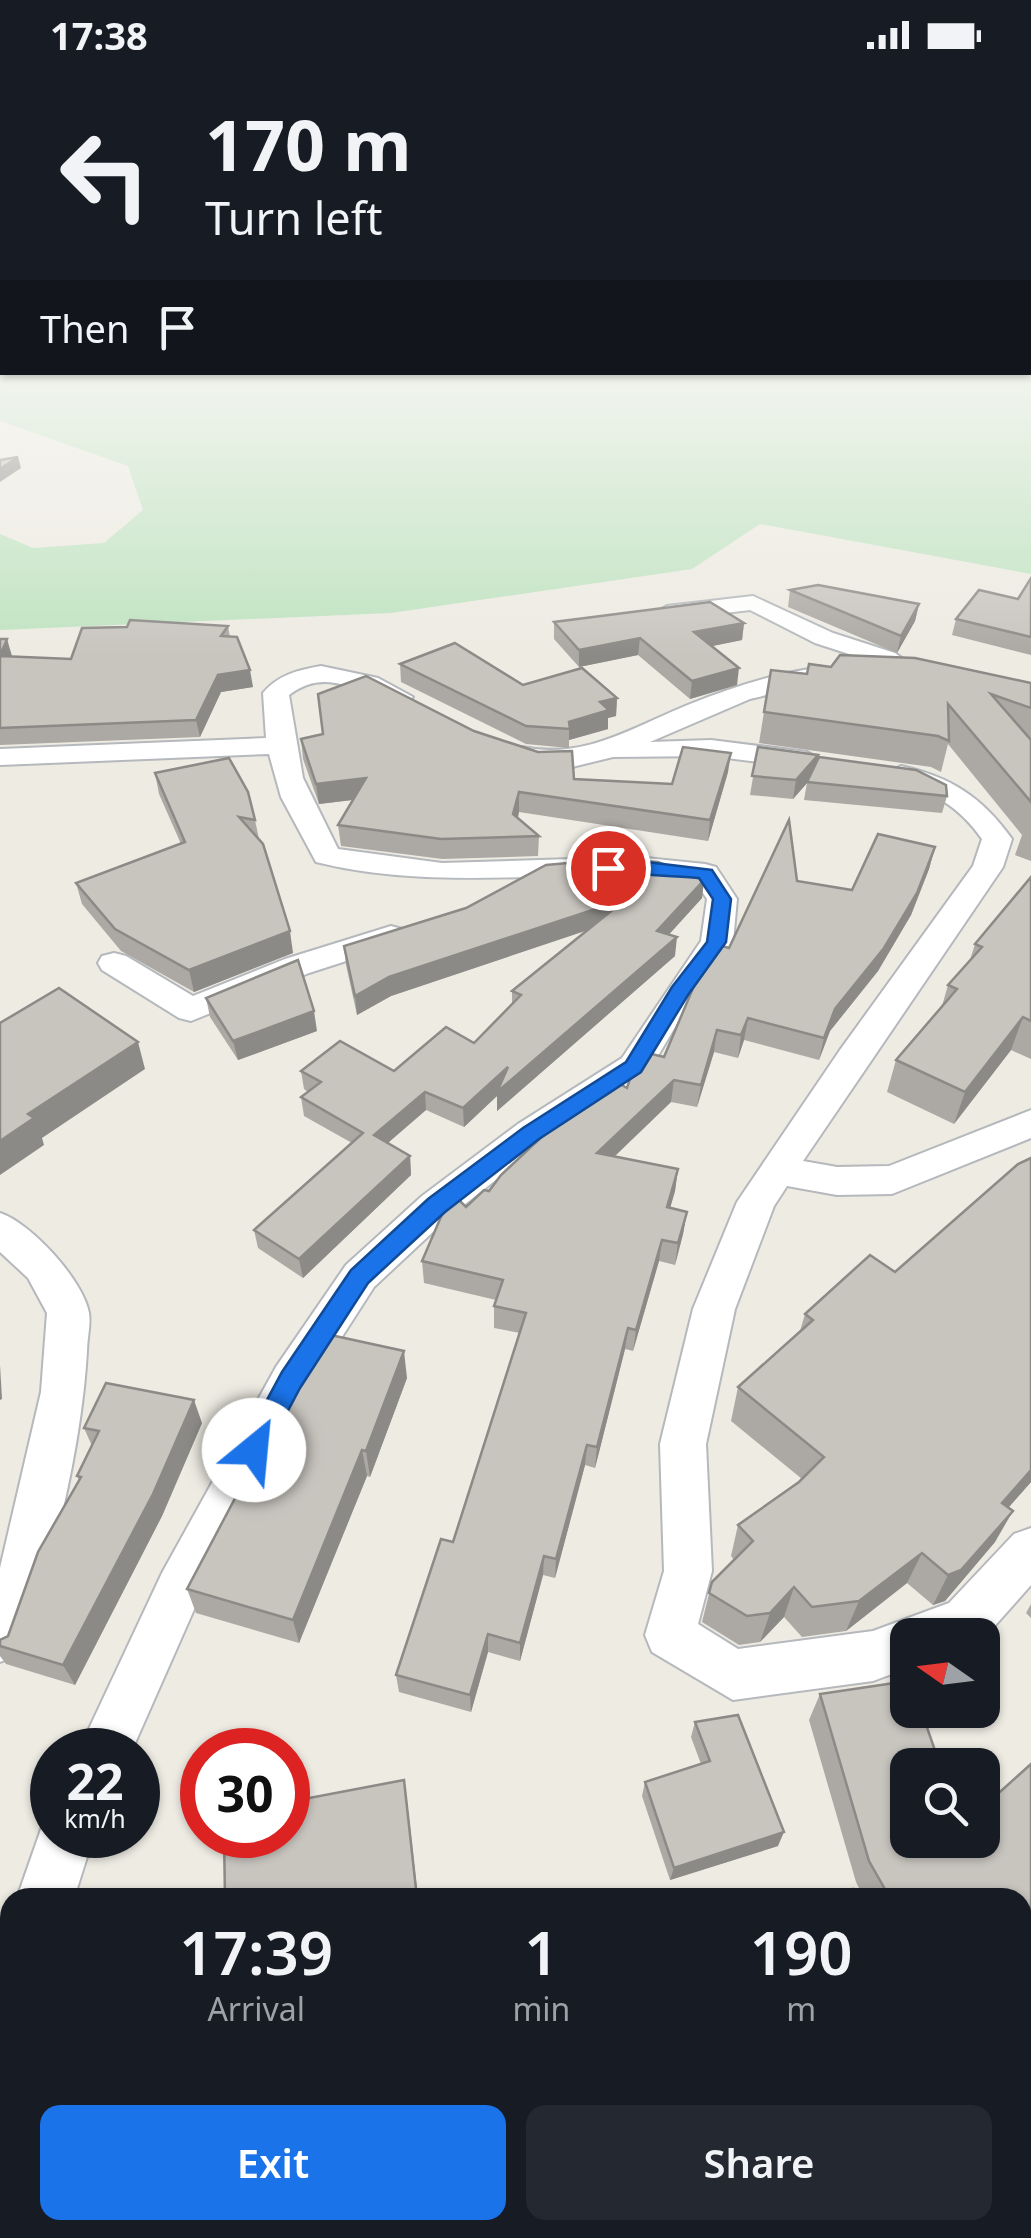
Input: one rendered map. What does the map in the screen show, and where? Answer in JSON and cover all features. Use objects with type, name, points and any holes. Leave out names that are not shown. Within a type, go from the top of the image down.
[{"type":"street","points":[[635,617],[786,596]]},
{"type":"street","points":[[495,746],[539,760],[565,761],[602,752],[701,709],[806,677],[848,672],[934,682],[886,658],[824,638],[754,603]]},
{"type":"street","points":[[115,1728],[179,1589],[282,1398],[360,1276],[436,1206],[531,1134],[634,1067],[716,942],[722,899],[705,874],[638,866],[440,874],[369,868],[326,856],[300,813],[277,746],[276,693],[290,679],[323,671],[372,683],[432,714]]},
{"type":"street","points":[[0,758],[277,746]]},
{"type":"street","points":[[602,752],[711,748],[858,766],[920,778],[958,794],[978,810],[997,839],[988,868],[756,1202],[714,1309],[683,1444],[688,1572],[670,1635],[732,1674],[874,1656],[890,1650]]},
{"type":"street","points":[[484,901],[546,872]]},
{"type":"street","points":[[114,963],[191,1010],[297,966],[419,927]]},
{"type":"street","points":[[776,1170],[838,1181],[892,1180],[1031,1122]]},
{"type":"street","points":[[0,1228],[42,1267],[68,1312],[63,1392],[24,1568],[0,1638]]},
{"type":"street","points":[[969,1618],[1031,1550]]},
{"type":"street","points":[[48,1888],[58,1858]]},
{"type":"green space","points":[[92,453],[1031,453],[1031,574],[760,524],[692,569],[391,613],[0,630],[0,534],[33,548],[104,543],[143,510],[128,466]]},
{"type":"building","points":[[18,457],[0,469],[0,460]]},
{"type":"building","points":[[1031,578],[1031,637],[956,619],[979,590],[1018,599]]},
{"type":"building","points":[[818,585],[919,604],[901,636],[790,590]]},
{"type":"building","points":[[710,602],[744,623],[694,632],[739,668],[692,681],[640,638],[579,650],[554,622]]},
{"type":"building","points":[[130,620],[228,626],[221,636],[237,637],[250,670],[218,675],[196,720],[0,728],[0,656],[71,659],[82,628],[127,627]]},
{"type":"building","points":[[455,643],[523,685],[582,668],[617,698],[600,702],[609,710],[569,722],[570,729],[526,726],[400,664]]},
{"type":"building","points":[[840,655],[915,658],[1031,683],[1031,708],[991,694],[1031,740],[1031,802],[948,704],[949,741],[938,736],[764,712],[771,670],[807,674],[809,664],[831,667]]},
{"type":"building","points":[[366,676],[474,731],[538,752],[572,751],[574,779],[672,784],[683,747],[731,753],[710,820],[519,792],[513,814],[539,836],[441,839],[338,825],[366,778],[316,784],[301,739],[323,734],[318,694]]},
{"type":"building","points":[[758,747],[818,755],[796,780],[752,776]]},
{"type":"building","points":[[819,757],[916,770],[946,785],[947,796],[807,782]]},
{"type":"building","points":[[229,758],[248,792],[255,820],[239,817],[263,844],[290,931],[189,970],[115,929],[76,883],[185,842],[155,773]]},
{"type":"building","points":[[789,820],[797,881],[852,890],[878,834],[935,847],[917,893],[884,948],[835,1009],[824,1038],[748,1018],[741,1035],[717,1030],[701,1085],[674,1080],[597,1153],[678,1169],[667,1207],[687,1212],[678,1243],[662,1240],[636,1330],[628,1328],[597,1447],[587,1445],[556,1559],[544,1556],[520,1643],[488,1634],[470,1695],[396,1675],[441,1539],[453,1542],[526,1313],[494,1306],[503,1280],[422,1261],[449,1198],[454,1195],[466,1207],[484,1190],[489,1191],[579,1102],[613,1080],[627,1088],[634,1067],[652,1054],[664,1057],[696,981],[722,946],[729,948]]},
{"type":"building","points":[[641,861],[658,862],[704,880],[657,931],[677,937],[497,1092],[508,1067],[463,1108],[425,1092],[374,1135],[410,1156],[299,1259],[254,1230],[363,1133],[301,1097],[321,1082],[301,1071],[340,1041],[394,1071],[446,1027],[474,1043],[521,995],[512,991],[626,899],[389,977],[355,996],[344,946],[466,908],[546,865],[568,863],[607,895]]},
{"type":"building","points":[[1031,877],[1031,1021],[1023,1017],[965,1092],[896,1060],[957,989],[948,985],[982,947],[975,944]]},
{"type":"building","points":[[298,960],[314,1011],[233,1041],[206,998]]},
{"type":"building","points":[[59,988],[138,1042],[28,1114],[34,1118],[0,1141],[0,1023]]},
{"type":"building","points":[[1031,1158],[1031,1470],[1002,1503],[1013,1511],[961,1570],[948,1575],[922,1553],[859,1601],[812,1607],[794,1587],[770,1613],[747,1616],[709,1593],[712,1582],[753,1541],[738,1525],[799,1482],[824,1457],[738,1387],[813,1320],[805,1314],[870,1255],[895,1272],[1018,1164]]},
{"type":"building","points":[[326,1334],[404,1351],[366,1451],[362,1450],[293,1620],[187,1589],[304,1368]]},
{"type":"building","points":[[106,1383],[194,1400],[153,1494],[63,1665],[0,1646],[0,1640],[8,1636],[38,1552],[81,1477],[77,1476],[99,1431],[84,1428]]},
{"type":"building","points":[[890,1684],[890,1728],[927,1728],[934,1748],[890,1748],[890,1858],[1000,1858],[1000,1792],[1031,1764],[1031,1888],[884,1888],[869,1861],[820,1694]]},
{"type":"building","points":[[738,1715],[784,1832],[674,1868],[645,1782],[710,1761],[695,1722]]},
{"type":"building","points":[[404,1780],[416,1888],[225,1888],[224,1858],[310,1858],[310,1798]]},
{"type":"route","points":[[254,1450],[291,1380],[360,1276],[436,1206],[531,1134],[634,1067],[716,942],[722,899],[705,874],[638,866],[608,868]]}]
